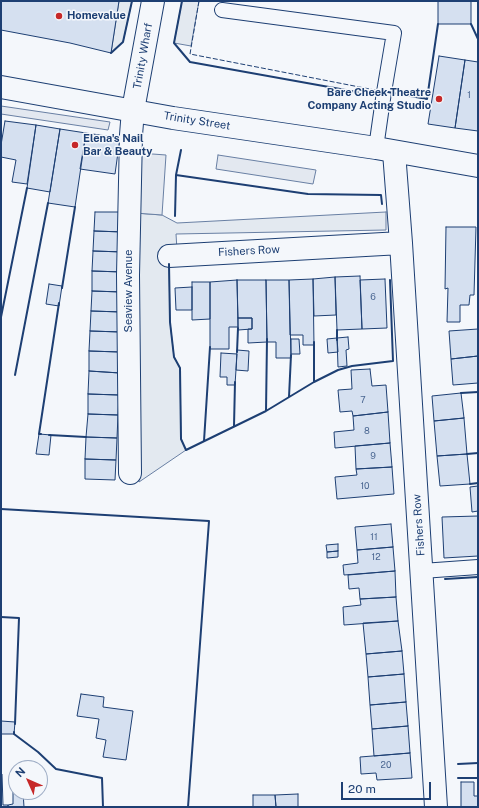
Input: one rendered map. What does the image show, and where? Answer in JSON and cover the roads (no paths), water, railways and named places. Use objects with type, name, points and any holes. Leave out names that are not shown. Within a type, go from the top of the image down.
[{"type":"street","name":"Trinity Wharf","points":[[133,110],[153,1]]},
{"type":"street","name":"Trinity Street","points":[[1,87],[172,118],[385,150],[478,166]]},
{"type":"street","name":"Seaview Avenue","points":[[130,473],[128,275],[134,182],[133,110]]},
{"type":"street","name":"Fishers Row","points":[[385,150],[401,243],[436,807]]},
{"type":"street","name":"Fishers Row","points":[[169,256],[401,243]]},
{"type":"lane","points":[[222,10],[394,33],[384,92],[385,150]]},
{"type":"lane","points":[[422,571],[478,567]]},
{"type":"place","name":"Homevalue","points":[[59,16]]},
{"type":"place","name":"Bare Cheek Theatre Company Acting Studio","points":[[439,99]]},
{"type":"place","name":"Elena's Nail Bar & Beauty","points":[[75,145]]}]
